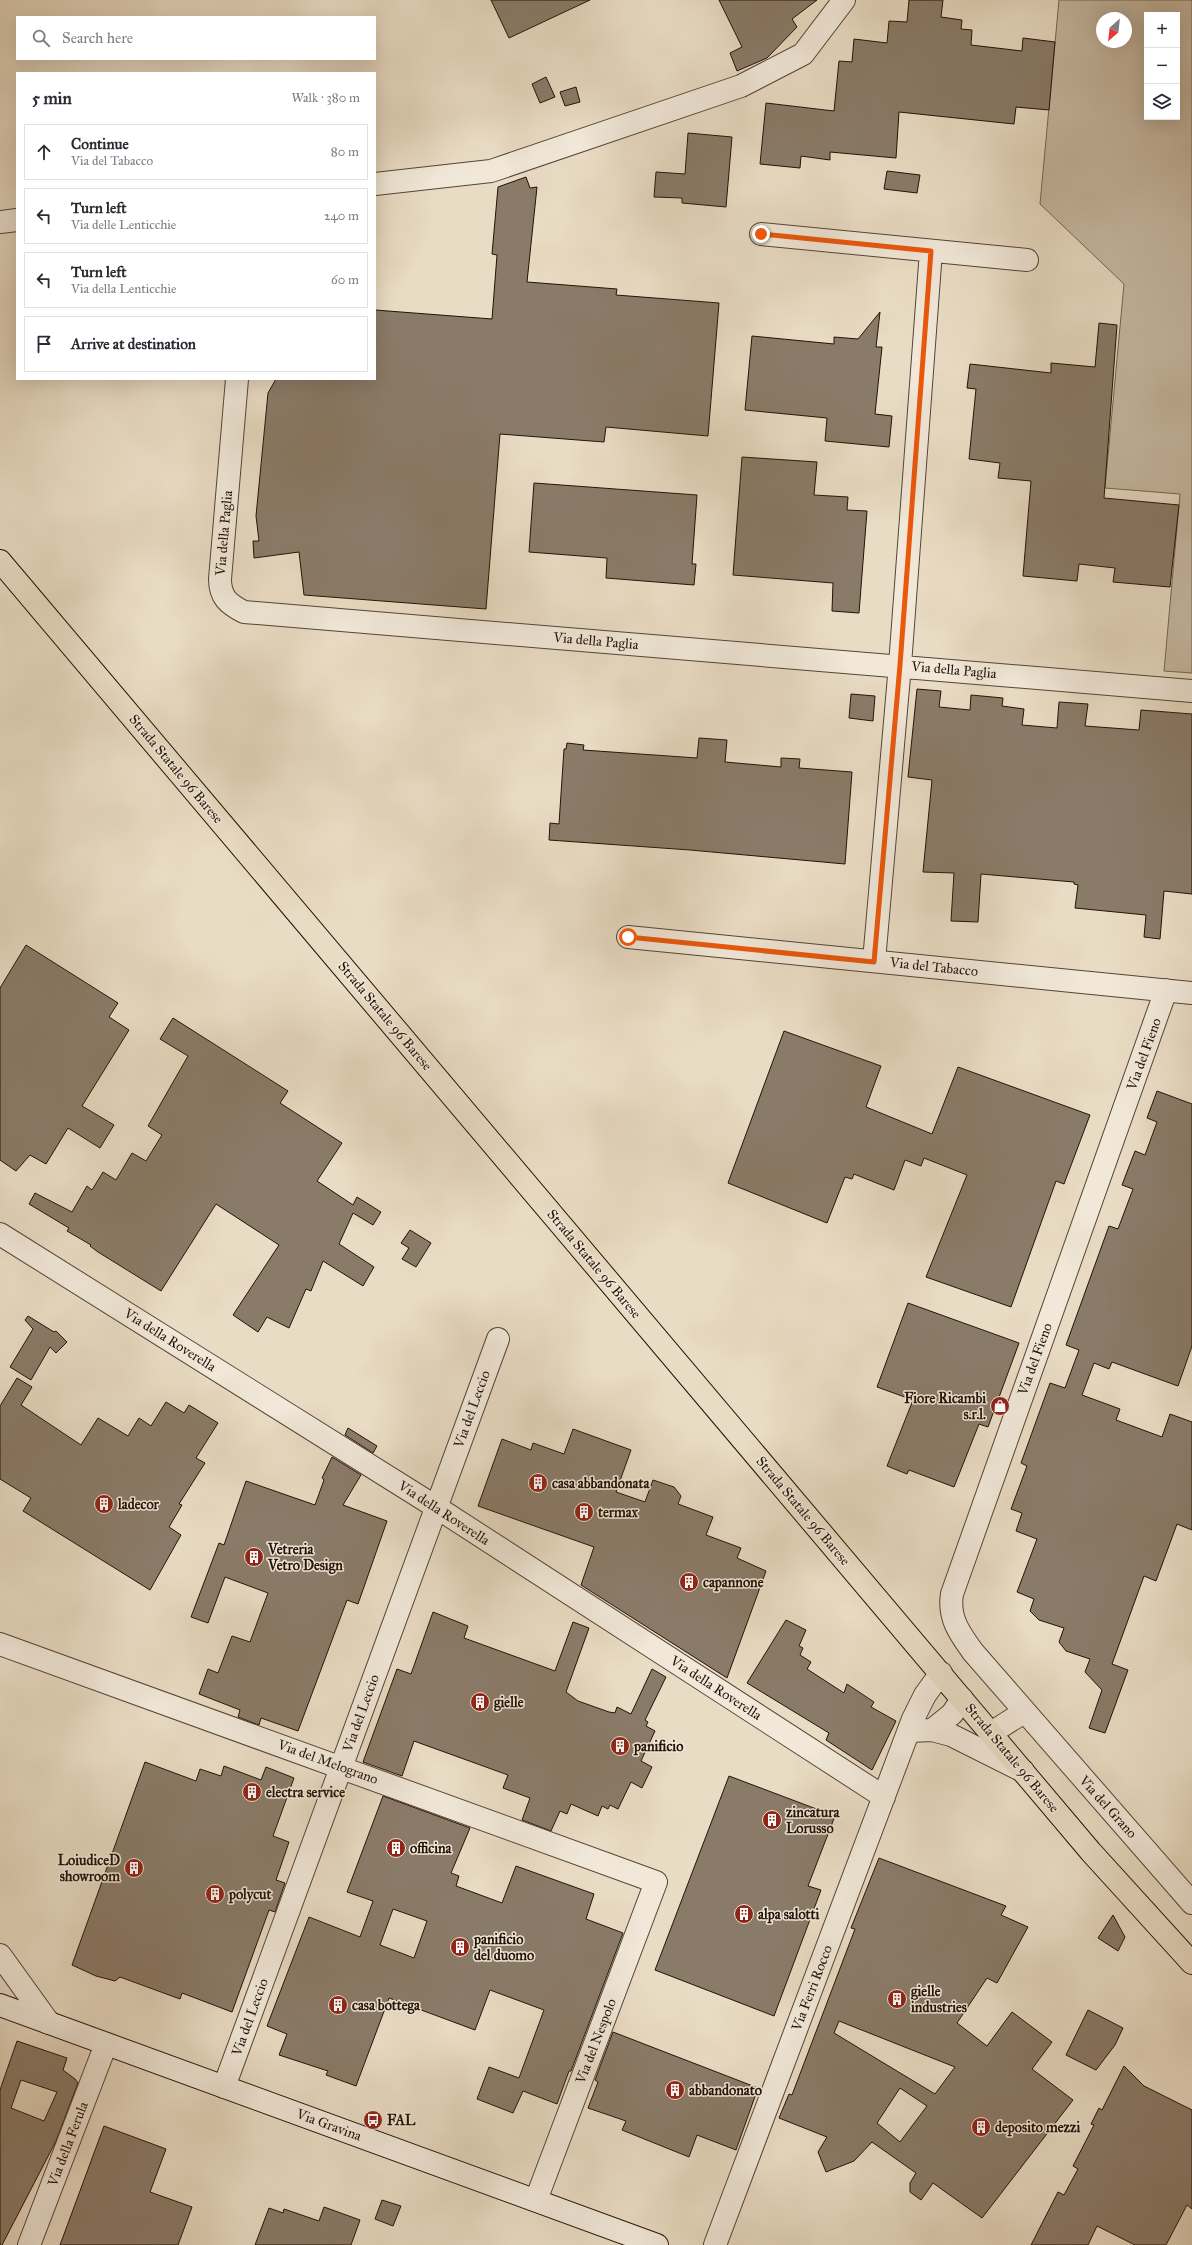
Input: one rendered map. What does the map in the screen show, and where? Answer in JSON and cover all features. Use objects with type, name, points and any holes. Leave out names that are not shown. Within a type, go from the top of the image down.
[{"type":"main road","name":"Strada Statale 96 Barese","points":[[0,561],[1091,1852],[1192,1963]]},
{"type":"street","points":[[376,184],[491,171],[741,86],[803,54],[844,0]]},
{"type":"street","points":[[0,222],[16,220]]},
{"type":"street","points":[[761,234],[1027,260]]},
{"type":"street","points":[[874,962],[900,665],[931,251]]},
{"type":"street","name":"Via della Paglia","points":[[237,380],[220,579],[224,598],[232,606],[244,612],[900,665],[1192,691]]},
{"type":"street","name":"Via del Tabacco","points":[[628,937],[1192,993]]},
{"type":"street","name":"Via del Fieno","points":[[1024,1712],[973,1652],[960,1634],[951,1611],[952,1594],[1166,990]]},
{"type":"street","name":"Via della Roverella","points":[[0,1234],[436,1507],[884,1797]]},
{"type":"street","name":"Via del Leccio","points":[[224,2087],[498,1339]]},
{"type":"street","name":"Via del Melograno","points":[[0,1644],[656,1882]]},
{"type":"street","name":"Via Ferri Rocco","points":[[716,2245],[909,1731],[925,1695],[941,1673]]},
{"type":"street","points":[[932,1730],[952,1714],[962,1699]]},
{"type":"street","points":[[991,1733],[1024,1712]]},
{"type":"street","name":"Via del Grano","points":[[1024,1712],[1192,1903]]},
{"type":"street","points":[[909,1731],[932,1730],[970,1743],[1024,1772]]},
{"type":"street","name":"Via del Nespolo","points":[[536,2200],[656,1882]]},
{"type":"street","points":[[0,1955],[49,2023]]},
{"type":"street","name":"Via Gravina","points":[[0,2005],[658,2245]]},
{"type":"street","name":"Via della Ferula","points":[[29,2245],[106,2044]]},
{"type":"shaded area","points":[[1059,0],[1192,0],[1192,673],[1164,671],[1180,494],[1105,488],[1124,284],[1040,204]]},
{"type":"building","points":[[491,0],[590,0],[509,38]]},
{"type":"building","points":[[719,0],[817,0],[792,19],[797,27],[767,58],[737,71],[730,53],[742,47]]},
{"type":"building","points":[[909,0],[943,0],[941,17],[962,20],[961,29],[972,30],[971,45],[1022,51],[1023,38],[1055,42],[1049,110],[1016,107],[1014,124],[899,112],[896,158],[830,152],[830,160],[801,156],[800,168],[760,164],[766,103],[834,111],[839,61],[852,62],[854,39],[887,43],[889,21],[907,22]]},
{"type":"building","points":[[546,77],[555,97],[540,103],[532,84]]},
{"type":"building","points":[[576,87],[580,102],[565,106],[560,92]]},
{"type":"building","points":[[688,133],[732,137],[726,207],[682,203],[682,198],[654,197],[656,172],[685,174]]},
{"type":"building","points":[[887,171],[920,175],[917,193],[884,189]]},
{"type":"building","points":[[526,177],[530,188],[537,187],[527,282],[617,289],[616,295],[719,303],[708,436],[606,427],[604,442],[500,434],[486,609],[304,595],[299,552],[254,558],[253,541],[259,541],[256,516],[268,393],[275,380],[376,380],[376,310],[492,319],[497,255],[492,254],[498,187]]},
{"type":"building","points":[[880,312],[876,347],[882,347],[875,414],[892,416],[889,447],[825,441],[827,418],[745,410],[752,336],[834,344],[834,337],[858,339]]},
{"type":"building","points":[[1099,323],[1117,325],[1104,498],[1179,505],[1170,587],[1113,582],[1115,568],[1079,564],[1077,581],[1023,576],[1031,481],[998,478],[1000,463],[969,459],[976,389],[967,388],[970,364],[1051,373],[1051,363],[1095,367]]},
{"type":"building","points":[[742,457],[817,462],[814,495],[848,497],[847,510],[867,511],[859,613],[832,611],[833,583],[733,575]]},
{"type":"building","points":[[534,483],[697,495],[692,564],[696,564],[694,585],[606,578],[607,558],[529,552]]},
{"type":"building","points":[[917,689],[941,691],[939,707],[970,710],[971,695],[1003,698],[1002,706],[1024,709],[1022,725],[1057,728],[1059,702],[1088,704],[1085,726],[1139,730],[1141,710],[1192,714],[1192,894],[1164,891],[1160,939],[1144,937],[1146,915],[1075,908],[1078,885],[1074,884],[1074,882],[981,874],[978,922],[951,921],[954,873],[923,872],[932,780],[908,777]]},
{"type":"building","points":[[851,694],[875,696],[873,721],[849,718]]},
{"type":"building","points":[[699,738],[727,740],[725,762],[781,767],[781,758],[800,759],[799,768],[852,772],[845,864],[690,850],[549,840],[550,823],[559,824],[564,749],[566,749],[567,743],[584,745],[583,750],[697,758]]},
{"type":"building","points":[[26,945],[118,1003],[109,1017],[129,1030],[82,1106],[114,1125],[100,1148],[68,1128],[46,1164],[30,1155],[16,1171],[0,1160],[0,988]]},
{"type":"building","points":[[173,1018],[288,1091],[280,1103],[342,1143],[317,1181],[353,1205],[357,1197],[381,1212],[373,1225],[353,1213],[339,1244],[374,1267],[363,1286],[323,1261],[311,1291],[306,1289],[289,1328],[267,1317],[258,1332],[233,1315],[279,1245],[216,1204],[161,1291],[98,1252],[90,1246],[91,1245],[67,1231],[69,1228],[29,1204],[35,1193],[72,1212],[87,1186],[92,1190],[103,1172],[116,1180],[132,1153],[146,1161],[162,1135],[148,1126],[188,1056],[160,1039]]},
{"type":"building","points":[[784,1031],[881,1066],[866,1107],[932,1134],[958,1067],[1090,1115],[1064,1184],[1056,1181],[1011,1307],[926,1277],[967,1175],[924,1158],[921,1166],[905,1160],[894,1190],[854,1174],[852,1179],[845,1177],[827,1223],[728,1183]]},
{"type":"building","points":[[1157,1091],[1192,1104],[1192,1346],[1178,1386],[1112,1362],[1109,1369],[1094,1363],[1082,1395],[1120,1409],[1116,1420],[1162,1437],[1170,1414],[1192,1422],[1192,1530],[1177,1524],[1156,1581],[1144,1576],[1112,1664],[1128,1670],[1105,1733],[1089,1728],[1102,1690],[1085,1672],[1090,1659],[1066,1651],[1059,1642],[1064,1628],[1039,1620],[1030,1611],[1034,1599],[1017,1592],[1037,1539],[1016,1531],[1022,1513],[1011,1509],[1027,1466],[1021,1463],[1050,1383],[1065,1388],[1079,1350],[1066,1345],[1109,1226],[1118,1229],[1133,1189],[1122,1185],[1135,1151],[1145,1155],[1157,1122],[1147,1118]]},
{"type":"building","points":[[410,1230],[431,1243],[416,1267],[402,1259],[409,1248],[401,1243]]},
{"type":"building","points":[[908,1303],[1019,1343],[988,1427],[979,1424],[954,1487],[909,1470],[907,1474],[887,1466],[913,1400],[877,1387]]},
{"type":"building","points":[[28,1316],[54,1332],[56,1331],[67,1342],[56,1353],[50,1347],[31,1380],[10,1367],[33,1329],[25,1320]]},
{"type":"building","name":"ladecor","points":[[17,1378],[32,1387],[21,1405],[81,1445],[98,1418],[128,1436],[139,1418],[151,1426],[166,1402],[184,1413],[189,1405],[218,1423],[196,1458],[205,1463],[179,1504],[182,1505],[169,1527],[181,1535],[150,1590],[23,1511],[31,1498],[0,1479],[0,1406]]},
{"type":"building","points":[[348,1428],[377,1446],[373,1453],[345,1435]]},
{"type":"building","points":[[573,1429],[631,1450],[616,1492],[645,1502],[653,1480],[674,1487],[681,1496],[678,1504],[713,1517],[706,1535],[741,1548],[737,1558],[766,1571],[727,1678],[581,1585],[594,1547],[478,1506],[502,1439],[531,1450],[533,1443],[564,1454]]},
{"type":"building","points":[[332,1457],[361,1475],[343,1505],[387,1521],[358,1604],[347,1600],[298,1731],[261,1718],[259,1725],[238,1717],[240,1710],[199,1694],[208,1669],[218,1673],[232,1636],[250,1642],[268,1593],[225,1577],[208,1623],[191,1617],[219,1543],[224,1545],[246,1481],[315,1505],[324,1480],[322,1478]]},
{"type":"building","points":[[433,1612],[468,1626],[464,1638],[555,1671],[573,1622],[589,1628],[566,1692],[578,1701],[609,1712],[615,1713],[617,1707],[631,1714],[652,1669],[666,1677],[645,1720],[648,1722],[646,1726],[655,1731],[641,1761],[652,1767],[642,1788],[631,1782],[618,1809],[610,1805],[608,1809],[602,1806],[598,1816],[571,1804],[567,1814],[560,1811],[551,1831],[522,1820],[530,1798],[503,1788],[508,1775],[414,1741],[402,1776],[363,1762],[397,1669],[411,1674]]},
{"type":"building","points":[[786,1620],[806,1630],[799,1646],[803,1648],[800,1655],[811,1662],[807,1669],[844,1693],[847,1684],[874,1702],[871,1707],[896,1721],[872,1770],[826,1740],[829,1733],[747,1683]]},
{"type":"building","points":[[145,1762],[196,1781],[200,1769],[221,1776],[224,1766],[261,1780],[266,1767],[294,1778],[273,1836],[289,1842],[276,1880],[285,1883],[275,1912],[269,1910],[232,2012],[182,1993],[180,1999],[120,1977],[115,1981],[96,1976],[72,1965]]},
{"type":"building","name":"alpa salotti","points":[[729,1776],[835,1816],[808,1886],[821,1890],[774,2016],[655,1970]]},
{"type":"building","points":[[383,1796],[470,1828],[451,1873],[459,1876],[456,1886],[502,1903],[516,1866],[594,1894],[586,1919],[623,1933],[557,2104],[523,2091],[513,2113],[477,2099],[489,2067],[519,2078],[544,2010],[490,1990],[475,2030],[389,1998],[356,2086],[326,2075],[328,2071],[279,2055],[287,2034],[267,2026],[309,1917],[360,1937],[373,1901],[347,1892]],"holes":[[[393,1909],[427,1921],[414,1958],[380,1945]]]},
{"type":"building","points":[[879,1858],[1006,1906],[1001,1915],[1028,1927],[997,1983],[987,1978],[957,2023],[987,2046],[1012,2012],[1052,2042],[1032,2069],[1073,2100],[982,2218],[933,2183],[921,2200],[910,2192],[910,2183],[916,2173],[872,2142],[854,2161],[826,2172],[818,2152],[827,2137],[779,2118],[789,2094],[792,2095],[855,1929],[851,1928]],"holes":[[[839,2021],[955,2067],[935,2094],[834,2033]],[[900,2088],[927,2106],[900,2142],[877,2123]]]},
{"type":"building","points":[[1113,1915],[1125,1937],[1118,1951],[1098,1938]]},
{"type":"building","points":[[1088,2010],[1123,2028],[1115,2045],[1096,2070],[1066,2055]]},
{"type":"building","name":"abbandonato","points":[[613,2032],[758,2088],[736,2150],[697,2135],[689,2157],[622,2130],[626,2121],[588,2108],[598,2082],[595,2080]]},
{"type":"building","points":[[17,2041],[67,2058],[63,2070],[78,2083],[56,2141],[2,2245],[0,2245],[0,2090]],"holes":[[[21,2080],[57,2092],[44,2121],[11,2108]]]},
{"type":"building","points":[[1124,2066],[1144,2086],[1192,2110],[1192,2209],[1187,2205],[1166,2245],[1135,2245],[1097,2226],[1088,2245],[1031,2245],[1058,2192],[1064,2195],[1078,2169],[1073,2166],[1094,2125],[1091,2124],[1099,2108],[1102,2110]]},
{"type":"building","points":[[104,2126],[166,2149],[150,2192],[192,2207],[178,2245],[60,2245]]},
{"type":"building","points":[[382,2200],[401,2206],[393,2226],[375,2219]]},
{"type":"building","points":[[324,2207],[360,2220],[351,2245],[255,2245],[269,2208],[283,2213],[284,2209],[319,2221]]},
{"type":"place","name":"Fiore Ricambi s.r.l.","points":[[1000,1406]]},
{"type":"place","name":"casa abbandonata","points":[[538,1483]]},
{"type":"place","name":"ladecor","points":[[104,1504]]},
{"type":"place","name":"termax","points":[[584,1512]]},
{"type":"place","name":"Vetreria Vetro Design","points":[[254,1557]]},
{"type":"place","name":"capannone","points":[[689,1582]]},
{"type":"place","name":"gielle","points":[[480,1702]]},
{"type":"place","name":"panificio","points":[[620,1746]]},
{"type":"place","name":"electra service","points":[[252,1792]]},
{"type":"place","name":"zincatura Lorusso","points":[[772,1820]]},
{"type":"place","name":"officina","points":[[396,1848]]},
{"type":"place","name":"LoiudiceD showroom","points":[[134,1868]]},
{"type":"place","name":"polycut","points":[[215,1894]]},
{"type":"place","name":"alpa salotti","points":[[744,1914]]},
{"type":"place","name":"panificio del duomo","points":[[460,1947]]},
{"type":"place","name":"gielle industries","points":[[897,1999]]},
{"type":"place","name":"casa bottega","points":[[338,2005]]},
{"type":"place","name":"abbandonato","points":[[675,2090]]},
{"type":"place","name":"FAL","points":[[373,2120]]},
{"type":"place","name":"deposito mezzi","points":[[981,2127]]},
{"type":"route","points":[[628,937],[874,962],[900,665],[931,251],[761,234]]}]
